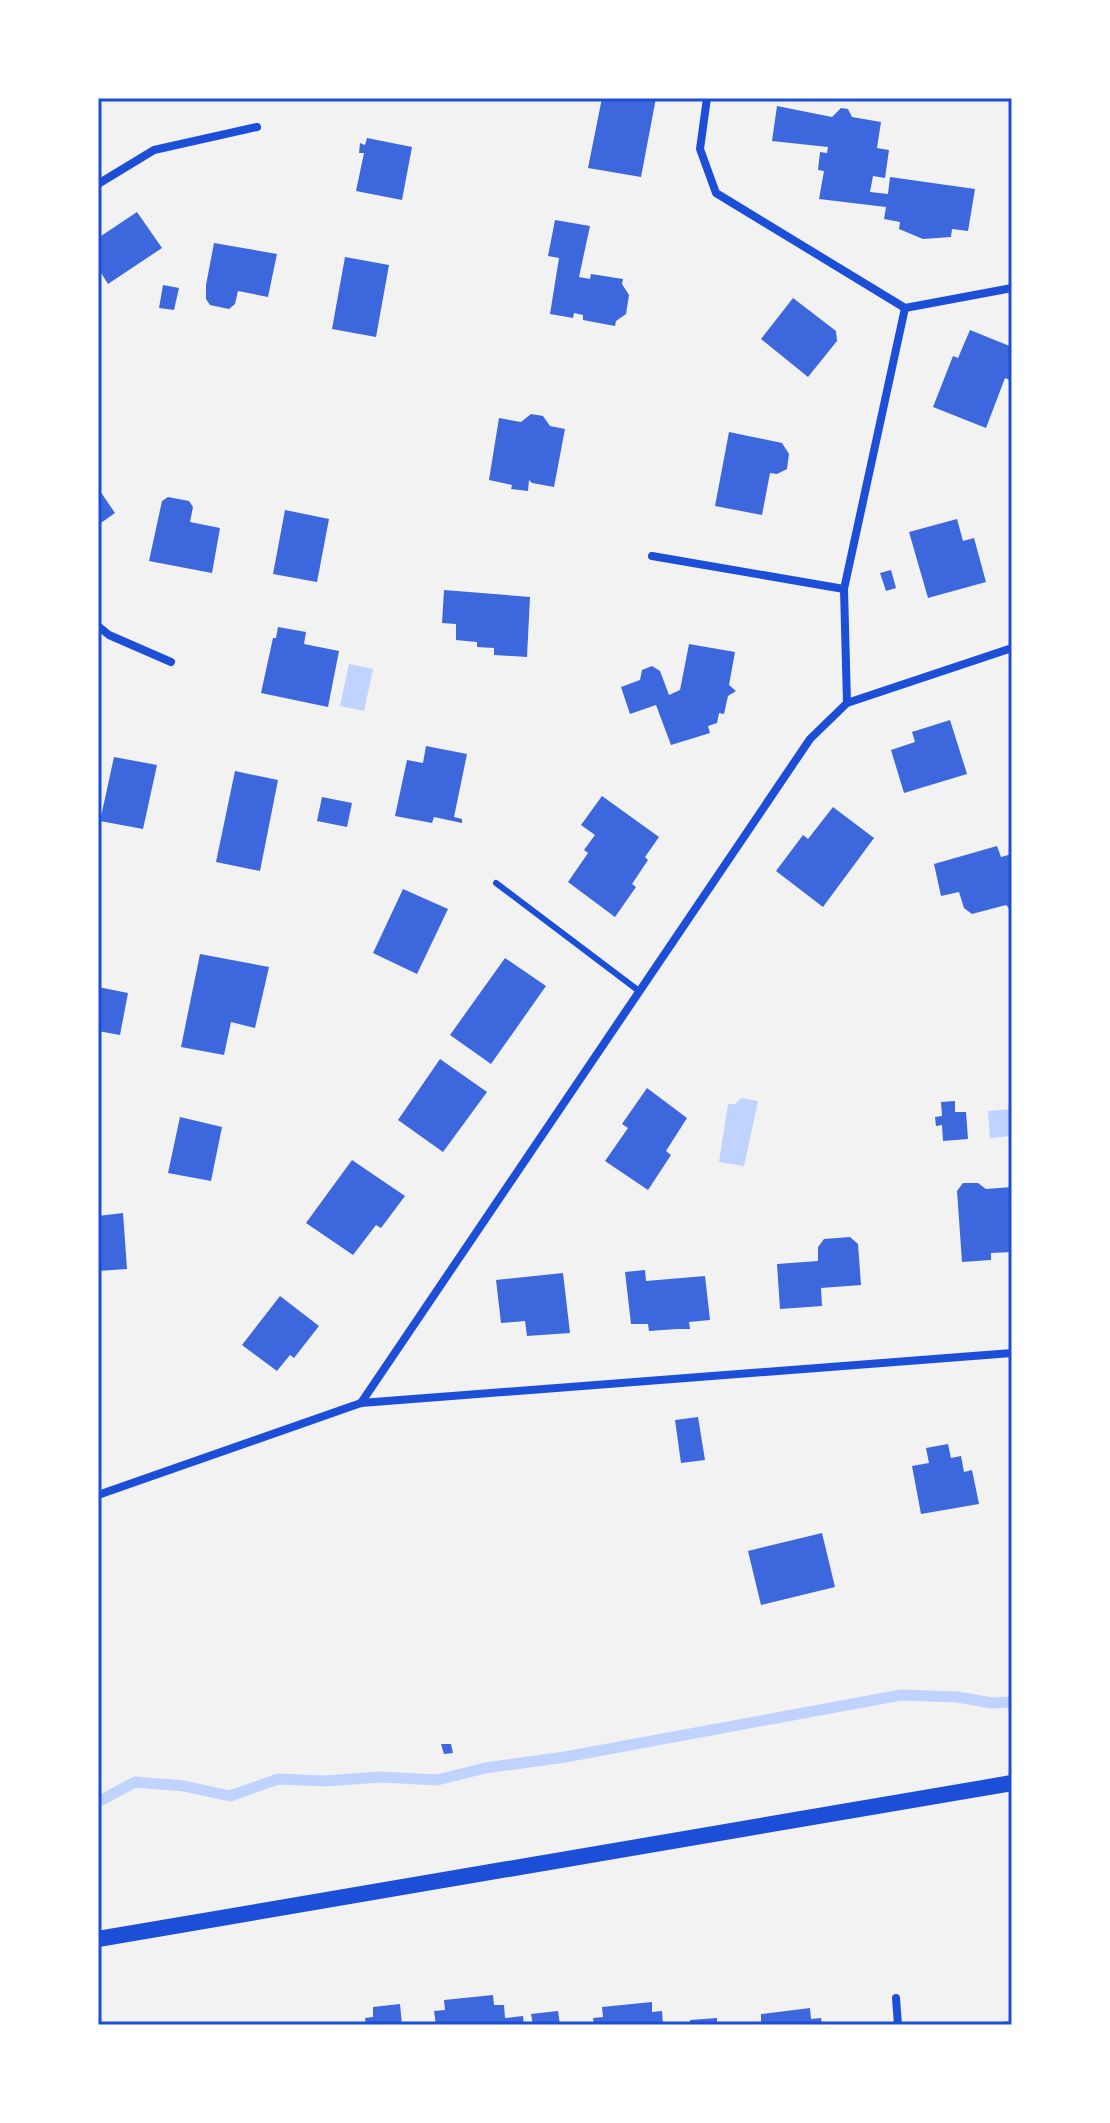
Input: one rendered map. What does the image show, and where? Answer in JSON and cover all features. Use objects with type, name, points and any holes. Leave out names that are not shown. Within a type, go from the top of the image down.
[{"type":"main road","points":[[98,1939],[1012,1783]]},
{"type":"street","points":[[707,98],[700,149],[716,193],[905,308],[1012,288]]},
{"type":"street","points":[[98,184],[154,150],[257,127]]},
{"type":"street","points":[[847,703],[844,589],[905,308]]},
{"type":"street","points":[[652,556],[844,589]]},
{"type":"street","points":[[98,626],[109,635],[171,662]]},
{"type":"street","points":[[361,1403],[810,739],[847,703],[1011,651]]},
{"type":"street","points":[[98,1495],[361,1403],[1012,1353]]},
{"type":"street","points":[[896,1998],[898,2025]]},
{"type":"lane","points":[[496,883],[639,991]]},
{"type":"water","points":[[349,664],[373,669],[364,711],[340,706]]},
{"type":"water","points":[[741,1098],[758,1101],[744,1166],[719,1162],[728,1104],[735,1104]]},
{"type":"water","points":[[1012,1109],[1012,1136],[990,1138],[988,1111]]},
{"type":"building","points":[[602,98],[656,98],[641,177],[588,168]]},
{"type":"building","points":[[777,106],[832,117],[841,108],[848,109],[852,117],[881,122],[877,148],[889,150],[885,178],[873,176],[870,192],[888,194],[890,177],[975,189],[968,231],[952,229],[951,237],[923,239],[899,229],[900,222],[884,219],[886,207],[819,199],[824,171],[818,170],[820,152],[827,153],[828,147],[772,141]]},
{"type":"building","points":[[367,138],[412,147],[402,200],[356,191],[364,153],[359,153],[360,143],[365,145]]},
{"type":"building","points":[[137,212],[162,248],[108,284],[98,268],[98,238]]},
{"type":"building","points":[[555,220],[590,226],[579,277],[590,279],[591,274],[623,279],[622,284],[629,295],[626,314],[616,321],[615,326],[583,320],[583,315],[574,313],[573,318],[550,314],[559,258],[548,256]]},
{"type":"building","points":[[214,243],[277,254],[268,297],[238,291],[235,304],[229,309],[210,305],[206,299],[206,285]]},
{"type":"building","points":[[345,257],[389,265],[376,337],[332,329]]},
{"type":"building","points":[[163,285],[179,288],[174,310],[159,308]]},
{"type":"building","points":[[793,298],[836,331],[837,341],[808,377],[761,339]]},
{"type":"building","points":[[970,330],[1012,347],[1012,381],[1005,378],[986,428],[933,407],[953,356],[958,358]]},
{"type":"building","points":[[531,414],[543,416],[550,426],[565,429],[554,487],[529,480],[528,491],[511,489],[512,485],[489,480],[499,418],[521,422]]},
{"type":"building","points":[[729,432],[782,443],[789,454],[787,469],[777,474],[770,473],[762,515],[715,506]]},
{"type":"building","points":[[98,488],[115,513],[98,525]]},
{"type":"building","points":[[168,497],[189,501],[193,507],[190,522],[220,528],[212,573],[149,561],[162,501]]},
{"type":"building","points":[[285,510],[329,519],[317,582],[273,574]]},
{"type":"building","points":[[957,519],[963,541],[974,538],[986,582],[928,598],[909,532]]},
{"type":"building","points":[[891,570],[896,588],[886,591],[880,573]]},
{"type":"building","points":[[444,590],[530,597],[527,657],[494,655],[494,648],[477,647],[477,642],[456,640],[456,624],[442,623]]},
{"type":"building","points":[[278,627],[306,632],[304,644],[339,651],[328,707],[261,693]]},
{"type":"building","points":[[689,644],[735,652],[729,685],[736,691],[728,696],[724,714],[719,713],[717,723],[708,726],[710,733],[671,745],[656,705],[630,714],[621,687],[640,680],[642,670],[652,666],[660,671],[669,695],[680,690]]},
{"type":"building","points":[[950,720],[967,774],[904,793],[891,750],[915,742],[912,732]]},
{"type":"building","points":[[426,746],[467,754],[454,817],[462,819],[462,823],[434,817],[432,823],[395,816],[407,760],[423,763]]},
{"type":"building","points":[[114,757],[157,765],[143,829],[100,821]]},
{"type":"building","points":[[235,771],[278,780],[260,871],[216,862]]},
{"type":"building","points":[[602,796],[659,837],[632,884],[636,887],[615,917],[568,882],[588,853],[584,850],[595,835],[581,825]]},
{"type":"building","points":[[322,797],[352,803],[347,827],[317,821]]},
{"type":"building","points":[[833,807],[874,838],[823,907],[776,871],[803,835],[808,839]]},
{"type":"building","points":[[997,846],[1001,857],[1012,854],[1012,911],[1006,905],[972,914],[964,908],[959,892],[941,896],[934,864]]},
{"type":"building","points":[[403,889],[448,909],[417,974],[373,953]]},
{"type":"building","points":[[200,954],[269,967],[255,1028],[231,1022],[224,1055],[181,1047]]},
{"type":"building","points":[[505,958],[546,986],[491,1064],[450,1035]]},
{"type":"building","points":[[98,987],[128,993],[120,1035],[98,1031]]},
{"type":"building","points":[[440,1059],[487,1092],[443,1152],[398,1120]]},
{"type":"building","points":[[647,1088],[687,1118],[666,1151],[671,1155],[648,1190],[605,1161],[628,1128],[622,1124]]},
{"type":"building","points":[[955,1101],[955,1112],[966,1112],[968,1139],[943,1141],[942,1125],[936,1126],[935,1117],[942,1116],[941,1102]]},
{"type":"building","points":[[180,1117],[222,1127],[211,1181],[168,1173]]},
{"type":"building","points":[[352,1160],[405,1196],[381,1228],[376,1225],[353,1255],[306,1223]]},
{"type":"building","points":[[963,1183],[978,1183],[986,1189],[1012,1187],[1012,1252],[991,1253],[991,1260],[962,1262],[957,1191]]},
{"type":"building","points":[[123,1213],[127,1269],[98,1271],[98,1216]]},
{"type":"building","points":[[850,1237],[858,1244],[861,1285],[821,1288],[822,1306],[780,1309],[777,1264],[818,1261],[818,1247],[824,1239]]},
{"type":"building","points":[[645,1270],[646,1281],[705,1276],[710,1320],[689,1322],[690,1329],[649,1331],[648,1324],[631,1324],[625,1272]]},
{"type":"building","points":[[563,1273],[570,1333],[527,1336],[525,1321],[501,1323],[496,1280]]},
{"type":"building","points":[[280,1296],[319,1326],[294,1358],[290,1355],[277,1371],[242,1345]]},
{"type":"building","points":[[698,1417],[705,1460],[681,1463],[675,1420]]},
{"type":"building","points":[[948,1444],[951,1458],[961,1456],[964,1472],[972,1470],[979,1504],[921,1514],[912,1466],[929,1463],[926,1448]]},
{"type":"building","points":[[822,1533],[835,1587],[761,1605],[748,1551]]},
{"type":"building","points":[[441,1744],[451,1744],[453,1753],[444,1754]]},
{"type":"building","points":[[493,1995],[494,2005],[504,2005],[505,2018],[523,2016],[524,2025],[436,2025],[434,2011],[445,2010],[444,2000]]},
{"type":"building","points":[[652,2002],[652,2012],[662,2011],[663,2025],[594,2025],[593,2018],[603,2017],[602,2007]]},
{"type":"building","points":[[400,2004],[402,2025],[366,2025],[365,2018],[373,2017],[373,2007]]},
{"type":"building","points":[[810,2008],[811,2019],[821,2018],[822,2025],[761,2025],[761,2014]]},
{"type":"building","points":[[558,2011],[560,2025],[533,2025],[531,2014]]},
{"type":"building","points":[[717,2018],[717,2025],[690,2025],[690,2020]]},
{"type":"building","points":[[1012,2021],[1012,2025],[991,2025],[991,2023]]},
{"type":"waterway","points":[[98,1802],[135,1782],[184,1786],[230,1796],[278,1779],[325,1781],[381,1777],[437,1780],[485,1768],[565,1757],[901,1695],[1012,1702]]}]
